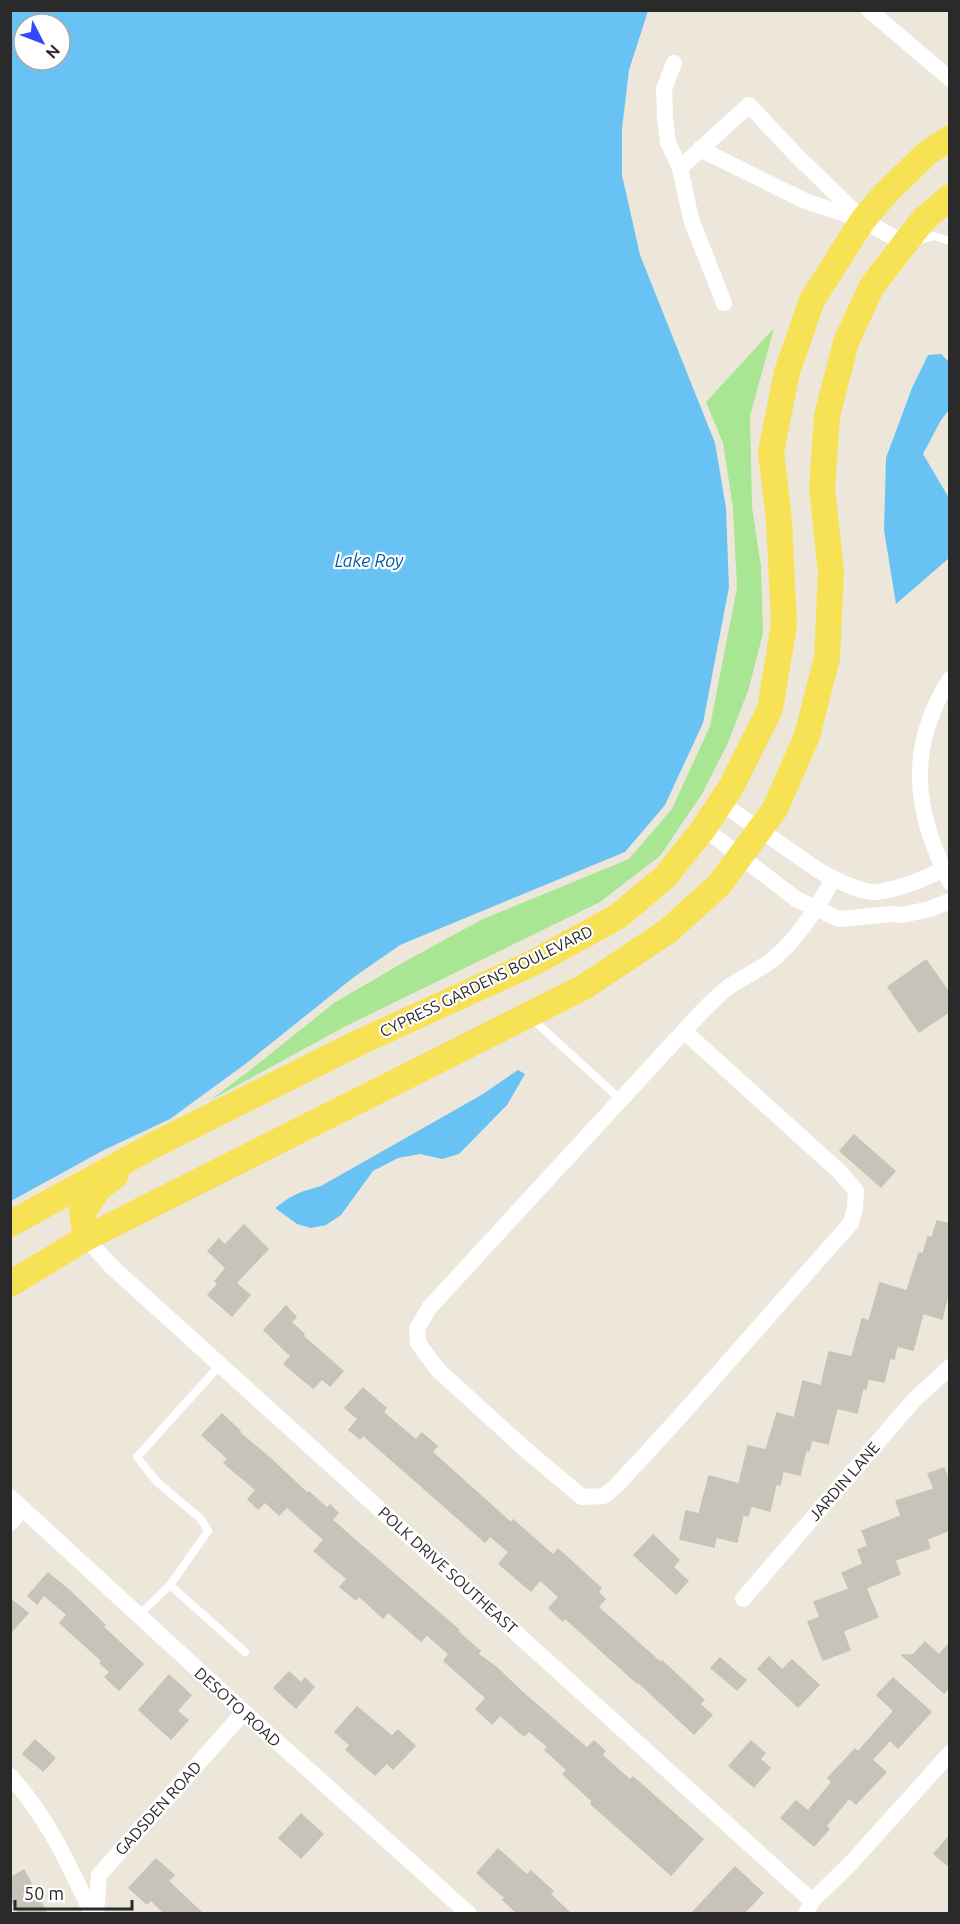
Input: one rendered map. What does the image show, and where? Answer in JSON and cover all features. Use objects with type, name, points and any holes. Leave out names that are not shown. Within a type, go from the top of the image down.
[{"type":"main road","name":"CYPRESS GARDENS BOULEVARD","points":[[10,1224],[154,1145],[358,1043],[535,962],[617,917],[665,877],[704,828],[731,787],[770,709],[784,625],[779,520],[771,452],[787,372],[812,300],[863,220],[885,194],[926,154],[950,138]]},
{"type":"main road","points":[[10,1284],[86,1238],[584,987],[668,932],[719,885],[775,809],[807,736],[827,658],[831,572],[822,488],[827,416],[846,342],[872,286],[923,220],[950,196]]},
{"type":"main road","points":[[86,1238],[82,1213],[100,1187],[154,1145]]},
{"type":"street","points":[[869,10],[950,79]]},
{"type":"street","points":[[674,63],[664,89],[664,118],[668,142],[680,168],[691,219],[724,303]]},
{"type":"street","points":[[680,168],[749,105],[797,156],[863,220]]},
{"type":"street","points":[[700,149],[805,201],[863,220],[905,244]]},
{"type":"street","points":[[721,803],[759,831],[833,879],[873,892],[946,876],[930,835],[920,793],[920,772],[926,729],[950,679]]},
{"type":"street","points":[[704,828],[796,899],[839,919],[902,915],[930,909],[950,901]]},
{"type":"street","points":[[684,1031],[841,1173],[856,1191],[855,1208],[851,1223],[684,1413],[617,1485],[604,1496],[582,1497],[438,1370],[418,1343],[417,1329],[429,1308],[621,1100],[684,1031],[711,1002],[731,985],[778,955],[817,909],[833,879]]},
{"type":"street","name":"POLK DRIVE SOUTHEAST","points":[[86,1238],[111,1266],[809,1907]]},
{"type":"street","name":"JARDIN LANE","points":[[743,1599],[914,1400],[950,1367]]},
{"type":"street","points":[[10,1523],[17,1503]]},
{"type":"street","name":"DESOTO ROAD","points":[[17,1503],[243,1712],[469,1914]]},
{"type":"street","name":"GADSDEN ROAD","points":[[94,1914],[99,1875],[243,1712]]},
{"type":"street","points":[[809,1907],[950,1753]]},
{"type":"street","points":[[10,1776],[42,1815],[94,1914]]},
{"type":"lane","points":[[905,244],[934,236],[950,241]]},
{"type":"lane","points":[[527,1015],[621,1100]]},
{"type":"lane","points":[[138,1616],[170,1585],[208,1532],[201,1519],[157,1482],[137,1457],[220,1365]]},
{"type":"lane","points":[[170,1585],[245,1652]]},
{"type":"green space","points":[[774,328],[750,416],[752,507],[761,566],[763,633],[749,688],[728,743],[702,794],[660,856],[600,902],[344,1027],[209,1101],[334,1003],[404,962],[481,920],[629,859],[672,809],[710,726],[737,588],[733,508],[723,443],[706,402]]},
{"type":"water","name":"Lake Roy","points":[[11,10],[648,11],[629,70],[622,129],[622,175],[640,255],[715,443],[726,508],[729,587],[703,723],[665,805],[625,852],[400,945],[354,977],[244,1065],[170,1119],[104,1150],[11,1201]]},
{"type":"water","points":[[941,354],[949,362],[949,410],[941,420],[923,454],[949,498],[949,558],[896,604],[884,530],[886,458],[912,388],[928,355]]},
{"type":"water","points":[[518,1070],[525,1074],[507,1105],[459,1154],[442,1159],[420,1154],[398,1158],[373,1171],[341,1215],[326,1225],[311,1228],[297,1224],[275,1208],[301,1192],[321,1186],[418,1131],[483,1094]]},
{"type":"building","points":[[926,960],[950,994],[950,1011],[919,1032],[888,987]]},
{"type":"building","points":[[854,1135],[895,1171],[881,1187],[840,1151]]},
{"type":"building","points":[[937,1221],[950,1224],[950,1286],[942,1319],[923,1313],[913,1350],[897,1346],[894,1359],[890,1358],[884,1382],[868,1379],[866,1389],[863,1388],[857,1413],[837,1408],[828,1444],[812,1440],[809,1451],[806,1450],[800,1475],[783,1471],[780,1485],[776,1484],[770,1511],[751,1506],[748,1516],[743,1515],[737,1542],[716,1537],[714,1547],[680,1539],[686,1511],[699,1514],[709,1476],[739,1484],[748,1446],[766,1450],[777,1413],[794,1418],[803,1381],[821,1386],[829,1352],[852,1357],[862,1319],[869,1321],[880,1283],[907,1291],[919,1253],[923,1254],[928,1237],[932,1238]]},
{"type":"building","points":[[244,1225],[268,1249],[236,1283],[250,1295],[232,1316],[208,1295],[218,1284],[215,1281],[226,1268],[208,1251],[219,1239],[225,1245]]},
{"type":"building","points":[[286,1306],[296,1317],[291,1322],[304,1334],[303,1336],[343,1371],[330,1386],[322,1379],[313,1388],[284,1364],[291,1356],[264,1330]]},
{"type":"building","points":[[363,1388],[386,1408],[383,1412],[416,1440],[422,1433],[437,1446],[432,1452],[511,1523],[513,1520],[553,1555],[558,1549],[601,1588],[598,1592],[605,1599],[598,1607],[704,1700],[700,1704],[712,1715],[694,1734],[565,1618],[563,1621],[549,1608],[559,1597],[540,1580],[531,1591],[499,1564],[509,1552],[490,1536],[485,1542],[363,1435],[360,1439],[349,1430],[358,1419],[345,1408]]},
{"type":"building","points":[[222,1414],[308,1494],[309,1492],[327,1508],[330,1505],[338,1513],[332,1520],[459,1630],[457,1631],[480,1651],[478,1654],[496,1667],[587,1748],[594,1741],[605,1751],[602,1755],[630,1780],[633,1777],[703,1839],[671,1875],[591,1804],[592,1801],[563,1774],[567,1770],[545,1750],[548,1747],[529,1731],[524,1736],[500,1715],[492,1724],[476,1709],[486,1698],[444,1661],[449,1654],[427,1635],[421,1641],[388,1612],[383,1618],[359,1596],[356,1600],[340,1587],[347,1579],[314,1551],[324,1540],[287,1507],[279,1515],[265,1502],[258,1509],[248,1499],[256,1490],[224,1463],[228,1459],[202,1435]]},
{"type":"building","points":[[944,1468],[950,1484],[950,1530],[927,1539],[930,1548],[895,1560],[900,1574],[866,1588],[878,1617],[843,1631],[850,1650],[823,1660],[808,1622],[820,1617],[814,1602],[849,1589],[842,1573],[863,1564],[858,1550],[868,1546],[862,1531],[901,1516],[896,1501],[934,1489],[928,1474]]},
{"type":"building","points":[[653,1535],[679,1560],[673,1567],[688,1581],[676,1594],[634,1555]]},
{"type":"building","points":[[48,1573],[71,1592],[105,1625],[103,1627],[143,1664],[119,1690],[105,1677],[110,1672],[100,1663],[102,1661],[60,1623],[67,1615],[44,1595],[37,1604],[28,1596]]},
{"type":"building","points":[[10,1599],[28,1613],[10,1633]]},
{"type":"building","points":[[925,1642],[939,1655],[950,1643],[950,1687],[944,1693],[902,1655],[913,1655]]},
{"type":"building","points":[[769,1657],[782,1670],[792,1660],[819,1685],[798,1707],[758,1669]]},
{"type":"building","points":[[720,1658],[746,1680],[737,1690],[711,1668]]},
{"type":"building","points":[[289,1672],[301,1683],[305,1678],[314,1687],[296,1708],[274,1688]]},
{"type":"building","points":[[169,1675],[191,1695],[177,1711],[188,1720],[171,1739],[139,1710]]},
{"type":"building","points":[[893,1678],[931,1712],[898,1748],[890,1740],[872,1760],[886,1772],[856,1804],[849,1798],[826,1826],[829,1829],[814,1846],[781,1818],[796,1801],[808,1811],[832,1782],[828,1778],[855,1749],[858,1752],[894,1711],[877,1695]]},
{"type":"building","points":[[357,1707],[392,1736],[398,1730],[415,1746],[393,1769],[387,1763],[375,1775],[346,1750],[350,1745],[335,1732]]},
{"type":"building","points":[[35,1740],[55,1758],[43,1771],[23,1754]]},
{"type":"building","points":[[751,1741],[765,1753],[760,1759],[770,1768],[754,1787],[729,1766]]},
{"type":"building","points":[[301,1814],[323,1834],[301,1858],[279,1838]]},
{"type":"building","points":[[950,1835],[950,1867],[934,1854]]},
{"type":"building","points":[[498,1849],[527,1875],[531,1871],[553,1891],[550,1894],[571,1914],[518,1914],[503,1900],[505,1898],[477,1873]]},
{"type":"building","points":[[156,1859],[174,1875],[168,1881],[203,1914],[165,1914],[151,1900],[147,1904],[129,1888]]},
{"type":"building","points":[[735,1867],[763,1893],[743,1914],[691,1914]]},
{"type":"building","points":[[24,1870],[47,1914],[19,1914],[10,1897],[10,1878]]}]
